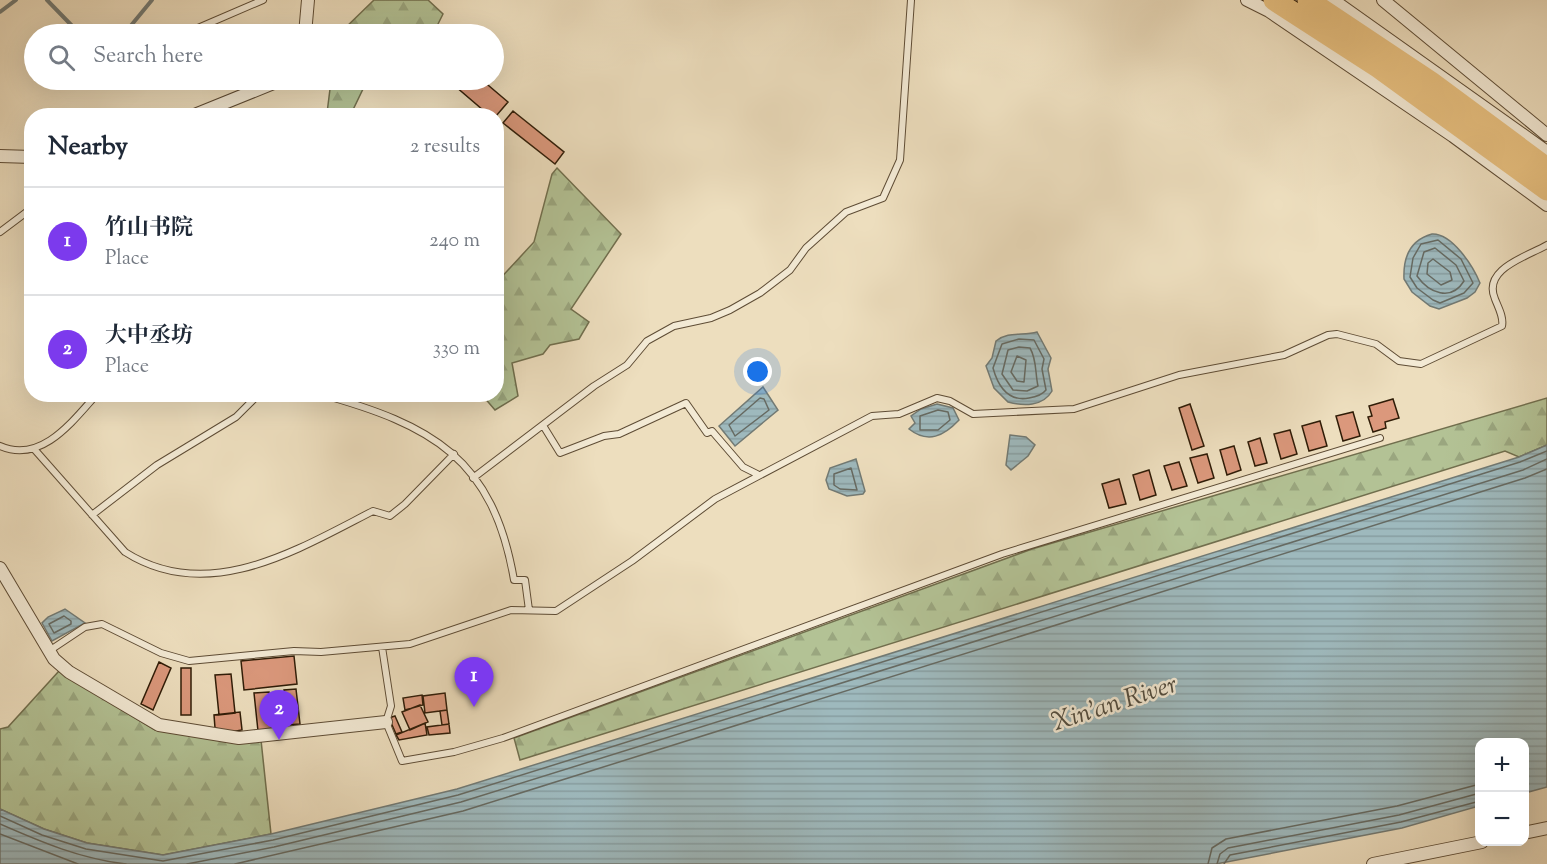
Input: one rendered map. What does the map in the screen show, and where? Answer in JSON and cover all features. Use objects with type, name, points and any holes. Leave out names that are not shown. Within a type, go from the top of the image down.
[{"type":"highway","points":[[1274,0],[1371,62],[1462,125],[1547,168]]},
{"type":"highway","points":[[1308,0],[1462,125],[1547,190]]},
{"type":"street","points":[[306,24],[308,0]]},
{"type":"street","points":[[1247,0],[1462,125],[1547,205]]},
{"type":"street","points":[[1333,0],[1547,152]]},
{"type":"street","points":[[1383,0],[1547,135]]},
{"type":"street","points":[[212,108],[257,90]]},
{"type":"street","points":[[0,156],[24,157]]},
{"type":"street","points":[[0,568],[47,652],[69,672],[150,721],[170,728],[239,738],[386,722]]},
{"type":"street","points":[[1529,832],[1547,828]]},
{"type":"street","points":[[1373,864],[1475,843]]},
{"type":"lane","points":[[241,0],[246,8]]},
{"type":"lane","points":[[208,24],[263,0]]},
{"type":"lane","points":[[473,478],[544,427],[594,386],[627,365],[647,341],[674,326],[711,318],[730,310],[760,293],[790,270],[806,248],[846,212],[883,198],[900,160],[911,0]]},
{"type":"lane","points":[[0,232],[24,214]]},
{"type":"lane","points":[[47,652],[85,627],[102,624],[161,653],[189,661],[410,644],[501,612],[529,610],[546,613],[564,608],[715,499],[758,474],[872,416],[900,414],[932,398],[950,401],[973,414],[1074,409],[1179,375],[1284,355],[1328,335],[1336,334],[1376,344],[1399,361],[1421,364],[1502,326],[1503,319],[1491,291],[1493,280],[1504,268],[1547,245]]},
{"type":"lane","points":[[0,446],[19,452],[35,450],[69,425],[90,402]]},
{"type":"lane","points":[[92,515],[157,465],[236,417],[251,402]]},
{"type":"lane","points":[[346,402],[392,416],[424,432],[454,454],[488,496],[508,546],[513,580],[525,580],[529,610]]},
{"type":"lane","points":[[544,427],[560,453],[604,436],[619,434],[686,403],[707,433],[712,431],[743,467],[758,474]]},
{"type":"lane","points":[[382,646],[391,706],[386,722],[402,761],[454,752],[503,738],[1002,554],[1380,438]]},
{"type":"lane","points":[[35,450],[125,552],[142,563],[172,570],[214,574],[256,567],[374,511],[390,516],[405,504],[454,454]]},
{"type":"green space","points":[[374,0],[428,0],[443,14],[438,24],[349,24]]},
{"type":"green space","points":[[330,90],[363,90],[354,108],[328,108]]},
{"type":"green space","points":[[557,168],[621,234],[571,309],[589,322],[579,339],[550,345],[543,354],[512,363],[518,396],[495,410],[488,402],[504,402],[504,274],[534,242],[552,174]]},
{"type":"green space","points":[[1547,398],[1547,445],[1519,457],[1505,451],[520,760],[514,738],[1032,549]]},
{"type":"green space","points":[[59,671],[155,730],[235,743],[261,740],[271,834],[163,855],[87,843],[44,829],[0,809],[0,729],[8,727]]},
{"type":"water","points":[[1432,234],[1447,239],[1461,252],[1480,283],[1475,292],[1467,298],[1439,309],[1430,306],[1412,292],[1404,279],[1409,250],[1418,240]]},
{"type":"water","points":[[1037,332],[1051,358],[1048,369],[1052,391],[1038,403],[1008,402],[994,388],[986,366],[992,358],[996,341],[1011,335]]},
{"type":"water","points":[[763,387],[778,410],[735,446],[719,426]]},
{"type":"water","points":[[937,404],[953,408],[959,420],[948,430],[936,436],[923,436],[909,429],[915,423],[911,416],[921,409]]},
{"type":"water","points":[[1010,435],[1026,437],[1035,445],[1028,456],[1011,470],[1006,465]]},
{"type":"water","name":"Xin’an River","points":[[1547,445],[1547,787],[1529,792],[1529,738],[1475,738],[1475,807],[1402,828],[1216,864],[0,864],[0,809],[44,829],[87,843],[163,855],[271,834],[457,789],[1519,457]]},
{"type":"water","points":[[856,459],[865,491],[863,494],[847,496],[829,489],[826,480],[830,468]]},
{"type":"water","points":[[65,609],[85,623],[52,641],[42,623],[48,617]]},
{"type":"building","points":[[460,90],[494,90],[508,102],[503,108],[481,108]]},
{"type":"building","points":[[513,111],[564,152],[555,164],[504,122]]},
{"type":"building","points":[[1393,399],[1399,418],[1385,422],[1386,428],[1373,432],[1368,417],[1372,416],[1369,406]]},
{"type":"building","points":[[1190,404],[1204,446],[1192,450],[1179,408]]},
{"type":"building","points":[[1353,412],[1360,436],[1343,441],[1336,416]]},
{"type":"building","points":[[1320,421],[1327,446],[1309,451],[1302,426]]},
{"type":"building","points":[[1290,430],[1297,454],[1281,459],[1274,434]]},
{"type":"building","points":[[1260,438],[1267,463],[1255,466],[1248,442]]},
{"type":"building","points":[[1234,446],[1241,470],[1227,475],[1220,450]]},
{"type":"building","points":[[1207,454],[1214,478],[1198,483],[1190,458]]},
{"type":"building","points":[[1179,462],[1187,486],[1172,490],[1164,466]]},
{"type":"building","points":[[1149,470],[1156,495],[1140,500],[1133,475]]},
{"type":"building","points":[[1119,479],[1126,504],[1109,508],[1102,484]]},
{"type":"building","points":[[294,656],[297,684],[244,690],[241,661]]},
{"type":"building","points":[[159,662],[171,668],[153,710],[141,704]]},
{"type":"building","points":[[181,668],[191,668],[191,715],[181,715]]},
{"type":"building","points":[[231,674],[235,713],[219,715],[215,675]]},
{"type":"building","points":[[296,689],[300,724],[287,725],[284,690]]},
{"type":"building","points":[[269,692],[273,729],[258,731],[254,693]]},
{"type":"building","points":[[445,693],[447,710],[425,713],[423,696]]},
{"type":"building","points":[[422,695],[423,705],[405,710],[403,698]]},
{"type":"building","points":[[420,705],[428,722],[410,730],[402,712]]},
{"type":"building","points":[[447,710],[449,724],[442,725],[440,711]]},
{"type":"building","points":[[240,712],[242,730],[230,732],[215,728],[214,715]]},
{"type":"building","points":[[395,716],[402,732],[396,734],[389,718]]},
{"type":"building","points":[[425,723],[427,735],[399,740],[396,735]]},
{"type":"building","points":[[449,724],[450,733],[429,735],[427,727]]},
{"type":"waterway","points":[[0,12],[16,0]]},
{"type":"waterway","points":[[47,0],[70,24]]},
{"type":"waterway","points":[[132,24],[152,0]]},
{"type":"place","name":"竹山书院","points":[[474,707]]},
{"type":"place","name":"大中丞坊","points":[[279,740]]}]
